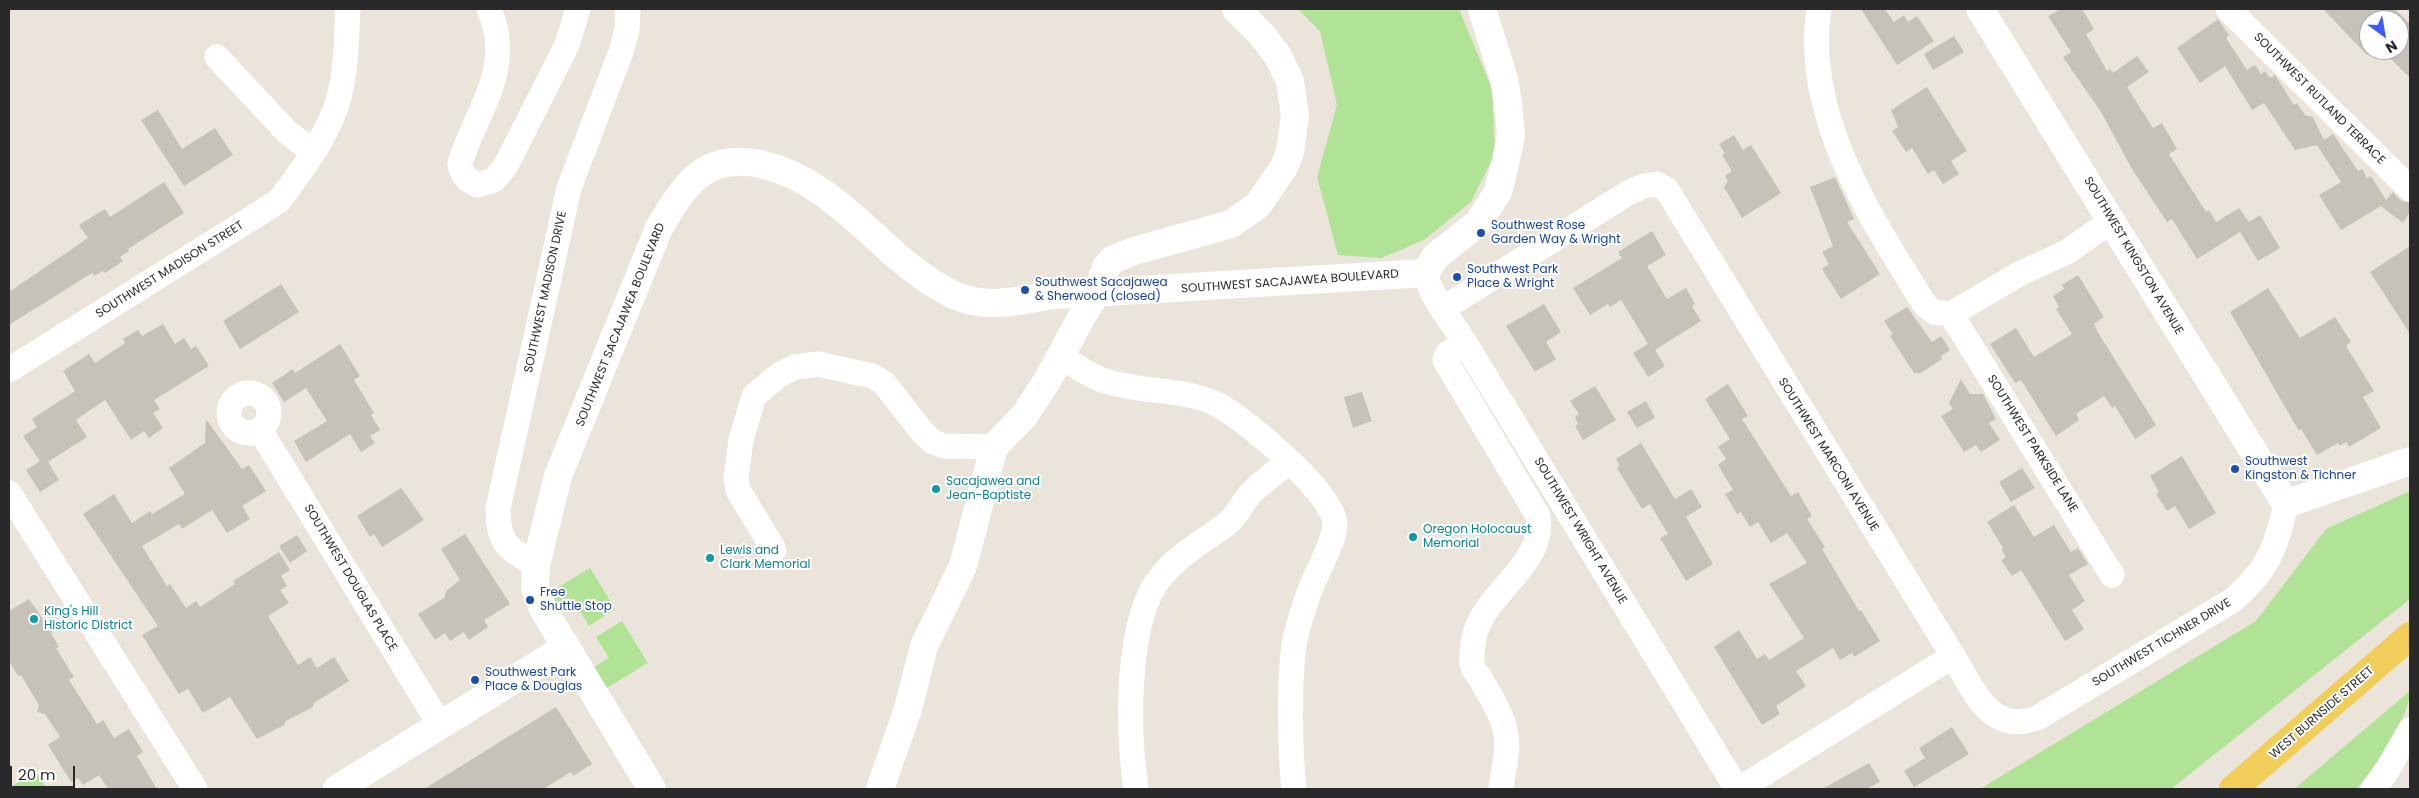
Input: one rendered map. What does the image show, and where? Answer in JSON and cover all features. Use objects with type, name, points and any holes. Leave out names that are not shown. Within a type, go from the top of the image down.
[{"type":"main road","name":"WEST BURNSIDE STREET","points":[[2232,789],[2410,636]]},
{"type":"street","points":[[217,58],[287,132],[312,151],[335,111],[341,88],[348,9]]},
{"type":"street","points":[[489,9],[499,40],[498,58],[494,76],[460,163],[460,171],[466,178],[478,185],[494,180],[506,167],[567,45],[578,9]]},
{"type":"street","name":"SOUTHWEST MADISON DRIVE","points":[[536,565],[509,549],[503,543],[500,533],[498,508],[569,188],[621,52],[627,30],[628,9]]},
{"type":"street","points":[[880,789],[908,709],[924,646],[963,566],[994,447],[1035,402],[1096,294],[1102,275],[1112,260],[1131,252],[1231,224],[1258,205],[1267,195],[1284,167],[1290,152],[1295,115],[1290,81],[1278,56],[1262,35],[1236,9]]},
{"type":"street","points":[[1426,273],[1435,257],[1478,224],[1498,192],[1511,136],[1504,79],[1482,9]]},
{"type":"street","points":[[1819,9],[1817,60],[1825,106],[1841,151],[1880,235],[1925,305],[1934,312],[1951,314],[2021,273],[2068,252],[2111,221]]},
{"type":"street","name":"SOUTHWEST KINGSTON AVENUE","points":[[1980,9],[2286,504]]},
{"type":"street","name":"SOUTHWEST RUTLAND TERRACE","points":[[2228,9],[2410,189]]},
{"type":"street","name":"SOUTHWEST MADISON STREET","points":[[9,370],[274,205],[297,176],[312,151]]},
{"type":"street","name":"SOUTHWEST SACAJAWEA BOULEVARD","points":[[652,789],[565,648],[538,599],[536,565],[558,476],[659,228],[684,188],[704,171],[734,161],[747,161],[780,169],[804,180],[846,210],[921,274],[954,295],[968,300],[995,303],[1054,295],[1426,273]]},
{"type":"street","name":"SOUTHWEST MARCONI AVENUE","points":[[1444,308],[1628,193],[1644,186],[1657,184],[1667,190],[1953,656],[1988,710],[2006,722]]},
{"type":"street","name":"SOUTHWEST WRIGHT AVENUE","points":[[1426,273],[1426,282],[1432,292],[1444,308],[1738,789]]},
{"type":"street","name":"SOUTHWEST PARKSIDE LANE","points":[[1951,314],[2112,575]]},
{"type":"street","points":[[1465,343],[1447,354],[1445,360],[1538,516],[1539,524],[1538,537],[1526,559],[1485,614],[1474,636],[1472,665],[1498,711],[1506,731],[1501,789]]},
{"type":"street","points":[[1062,357],[1110,383],[1194,396],[1222,407],[1270,443],[1290,461],[1327,503],[1335,524],[1310,590],[1296,634],[1292,655],[1289,743],[1294,789]]},
{"type":"street","points":[[774,550],[738,490],[736,478],[741,440],[754,396],[779,375],[795,367],[818,364],[872,376],[884,383],[933,442],[944,446],[994,447]]},
{"type":"street","name":"SOUTHWEST DOUGLAS PLACE","points":[[260,430],[440,725]]},
{"type":"street","points":[[1136,789],[1129,705],[1134,655],[1149,597],[1162,575],[1186,552],[1230,521],[1251,493],[1290,461]]},
{"type":"street","points":[[2286,504],[2410,461]]},
{"type":"street","points":[[9,493],[195,789]]},
{"type":"street","name":"SOUTHWEST TICHNER DRIVE","points":[[2006,722],[2022,722],[2039,717],[2233,600],[2255,579],[2271,555],[2278,539],[2286,504]]},
{"type":"street","points":[[337,789],[565,648]]},
{"type":"street","points":[[1738,789],[1953,656]]},
{"type":"street","points":[[2373,789],[2385,774],[2410,730]]},
{"type":"green space","points":[[1298,9],[1459,9],[1492,89],[1495,154],[1471,202],[1424,240],[1381,258],[1338,255],[1317,177],[1337,105],[1320,31]]},
{"type":"green space","points":[[2410,491],[2410,599],[2171,789],[1980,789],[2256,621],[2326,529]]},
{"type":"green space","points":[[590,568],[615,609],[589,626],[576,604],[560,614],[547,594]]},
{"type":"green space","points":[[622,621],[648,663],[605,689],[592,668],[609,658],[596,637]]},
{"type":"green space","points":[[2410,691],[2398,728],[2357,789],[2294,789]]},
{"type":"green space","points":[[36,771],[47,789],[9,789],[9,788]]},
{"type":"building","points":[[1861,9],[1885,9],[1894,22],[1904,15],[1908,22],[1917,16],[1934,41],[1897,65]]},
{"type":"building","points":[[2061,9],[2082,9],[2094,29],[2086,34],[2107,71],[2110,69],[2113,73],[2137,56],[2149,72],[2127,87],[2153,128],[2162,123],[2177,149],[2169,154],[2206,212],[2209,210],[2216,222],[2239,208],[2249,222],[2260,215],[2280,248],[2258,261],[2240,232],[2197,259],[2172,219],[2167,222],[2132,169],[2101,112],[2063,57],[2071,52],[2048,16]]},
{"type":"building","points":[[2323,9],[2395,9],[2359,10],[2359,47]]},
{"type":"building","points":[[2218,19],[2229,35],[2226,38],[2247,70],[2255,65],[2261,74],[2265,71],[2270,78],[2275,75],[2294,105],[2297,103],[2305,115],[2313,117],[2324,140],[2333,134],[2358,171],[2362,169],[2367,178],[2371,176],[2386,200],[2393,192],[2400,200],[2410,203],[2410,212],[2403,223],[2381,206],[2341,230],[2319,195],[2341,182],[2317,145],[2295,150],[2264,103],[2252,110],[2225,66],[2200,83],[2177,48]]},
{"type":"building","points":[[2409,23],[2410,24],[2410,78],[2392,60],[2409,60]]},
{"type":"building","points":[[1954,36],[1964,52],[1933,70],[1924,54]]},
{"type":"building","points":[[1927,87],[1967,151],[1951,161],[1959,174],[1943,184],[1934,170],[1928,174],[1912,148],[1906,152],[1892,131],[1898,127],[1891,110]]},
{"type":"building","points":[[158,110],[182,149],[215,128],[233,155],[184,186],[141,120]]},
{"type":"building","points":[[1734,135],[1743,150],[1751,145],[1781,193],[1742,218],[1724,187],[1728,181],[1725,176],[1732,171],[1722,155],[1725,153],[1719,144]]},
{"type":"building","points":[[1835,177],[1854,219],[1847,222],[1880,274],[1841,299],[1822,269],[1829,264],[1822,252],[1833,246],[1810,187]]},
{"type":"building","points":[[164,182],[184,213],[128,249],[129,251],[120,257],[123,261],[105,273],[103,271],[94,276],[92,273],[9,325],[9,292],[88,238],[79,225],[105,209],[110,217]]},
{"type":"building","points":[[1652,231],[1666,255],[1647,266],[1667,299],[1686,288],[1695,304],[1692,306],[1701,321],[1655,350],[1665,366],[1648,377],[1633,353],[1648,344],[1621,300],[1610,307],[1608,304],[1590,315],[1573,288],[1622,258],[1618,252]]},
{"type":"building","points":[[2410,246],[2410,334],[2370,272]]},
{"type":"building","points":[[2078,275],[2104,317],[2094,324],[2097,331],[2156,425],[2135,439],[2115,406],[2112,408],[2104,396],[2076,414],[2079,420],[2056,436],[2021,380],[2015,383],[1990,344],[2016,328],[2034,357],[2072,334],[2056,309],[2059,307],[2053,296],[2064,289],[2062,285]]},
{"type":"building","points":[[281,284],[299,312],[240,349],[223,321]]},
{"type":"building","points":[[2268,288],[2300,338],[2335,317],[2351,342],[2346,346],[2374,391],[2363,397],[2381,428],[2349,447],[2346,442],[2340,446],[2338,443],[2317,455],[2301,429],[2299,431],[2230,312]]},
{"type":"building","points":[[1544,304],[1561,332],[1546,342],[1556,359],[1535,372],[1506,326]]},
{"type":"building","points":[[1907,307],[1932,342],[1941,336],[1950,350],[1941,356],[1942,359],[1921,373],[1914,373],[1890,336],[1893,334],[1884,321]]},
{"type":"building","points":[[163,324],[175,344],[184,338],[191,349],[196,346],[209,366],[154,400],[160,409],[153,413],[163,428],[149,438],[144,431],[131,440],[105,400],[76,420],[87,437],[48,462],[59,480],[40,492],[26,470],[40,461],[23,436],[37,427],[32,419],[75,391],[63,371],[89,354],[95,363],[125,343],[123,339],[138,330],[142,336]]},
{"type":"building","points":[[340,344],[360,376],[354,380],[374,413],[371,415],[380,430],[370,436],[375,443],[361,452],[350,434],[306,462],[294,441],[327,421],[306,388],[284,402],[272,383],[293,369],[295,373]]},
{"type":"building","points":[[1961,379],[1970,394],[1983,394],[1996,419],[1989,423],[2000,440],[1981,452],[1976,445],[1964,452],[1941,416],[1953,409],[1949,403]]},
{"type":"building","points":[[1728,384],[1748,416],[1742,419],[1791,496],[1798,492],[1812,516],[1807,519],[1825,547],[1822,549],[1859,611],[1861,610],[1880,641],[1854,657],[1852,653],[1840,660],[1833,648],[1796,671],[1806,686],[1776,706],[1780,714],[1762,725],[1714,647],[1739,630],[1757,659],[1765,654],[1769,660],[1804,638],[1769,584],[1807,563],[1787,533],[1771,543],[1758,522],[1750,527],[1741,512],[1737,514],[1725,494],[1733,490],[1718,465],[1726,459],[1718,447],[1730,439],[1705,399]]},
{"type":"building","points":[[1595,386],[1616,420],[1583,440],[1575,426],[1578,424],[1575,417],[1579,414],[1570,401]]},
{"type":"building","points":[[1362,392],[1372,421],[1353,428],[1344,397]]},
{"type":"building","points":[[1646,401],[1655,418],[1637,428],[1627,412]]},
{"type":"building","points":[[206,419],[242,469],[249,465],[266,491],[242,506],[250,519],[227,533],[212,510],[182,529],[179,524],[142,546],[167,586],[170,584],[186,608],[196,601],[200,607],[235,584],[233,581],[279,552],[290,570],[281,576],[287,586],[280,590],[289,603],[268,616],[298,665],[310,657],[317,668],[334,657],[349,681],[314,703],[313,707],[257,739],[230,697],[203,713],[188,689],[179,694],[142,635],[158,626],[83,514],[114,494],[132,523],[150,511],[152,514],[185,494],[169,468],[205,443]]},
{"type":"building","points":[[1641,443],[1675,499],[1691,489],[1702,507],[1686,517],[1713,564],[1686,581],[1660,538],[1668,534],[1650,504],[1642,509],[1617,468],[1620,466],[1616,459]]},
{"type":"building","points":[[2182,456],[2216,513],[2189,529],[2175,506],[2167,511],[2156,494],[2159,492],[2150,476]]},
{"type":"building","points":[[2022,468],[2035,488],[2011,502],[1999,482]]},
{"type":"building","points":[[401,488],[424,520],[382,547],[374,534],[370,537],[357,516]]},
{"type":"building","points":[[2014,505],[2034,537],[2054,525],[2071,552],[2078,548],[2088,564],[2069,575],[2085,601],[2072,610],[2084,629],[2065,641],[2021,570],[2012,576],[2001,560],[2006,557],[2001,549],[2003,548],[1987,522]]},
{"type":"building","points":[[465,534],[510,604],[484,620],[488,627],[469,640],[464,632],[450,641],[445,633],[435,640],[418,614],[444,598],[447,590],[460,580],[441,549]]},
{"type":"building","points":[[297,535],[307,551],[290,563],[279,546]]},
{"type":"building","points":[[29,599],[52,632],[59,647],[56,648],[74,677],[69,680],[97,724],[103,720],[114,738],[129,729],[143,752],[137,756],[157,789],[108,789],[99,775],[83,785],[78,778],[71,782],[48,745],[60,737],[45,714],[37,712],[39,705],[21,675],[18,676],[9,661],[9,611]]},
{"type":"building","points":[[556,707],[592,764],[573,776],[571,772],[543,789],[424,789]]},
{"type":"building","points":[[1952,727],[1969,754],[1914,787],[1904,771],[1925,758],[1919,748]]},
{"type":"building","points":[[1869,763],[1880,782],[1866,789],[1822,789]]},
{"type":"place","name":"Southwest Rose Garden Way & Wright","points":[[1481,233]]},
{"type":"place","name":"Southwest Park Place & Wright","points":[[1457,277]]},
{"type":"place","name":"Southwest Sacajawea & Sherwood (closed)","points":[[1025,290]]},
{"type":"place","name":"Southwest Kingston & Tichner","points":[[2235,469]]},
{"type":"place","name":"Sacajawea and Jean-Baptiste","points":[[936,489]]},
{"type":"place","name":"Oregon Holocaust Memorial","points":[[1413,537]]},
{"type":"place","name":"Lewis and Clark Memorial","points":[[710,558]]},
{"type":"place","name":"Free Shuttle Stop","points":[[530,600]]},
{"type":"place","name":"King's Hill Historic District","points":[[34,619]]},
{"type":"place","name":"Southwest Park Place & Douglas","points":[[475,680]]}]
